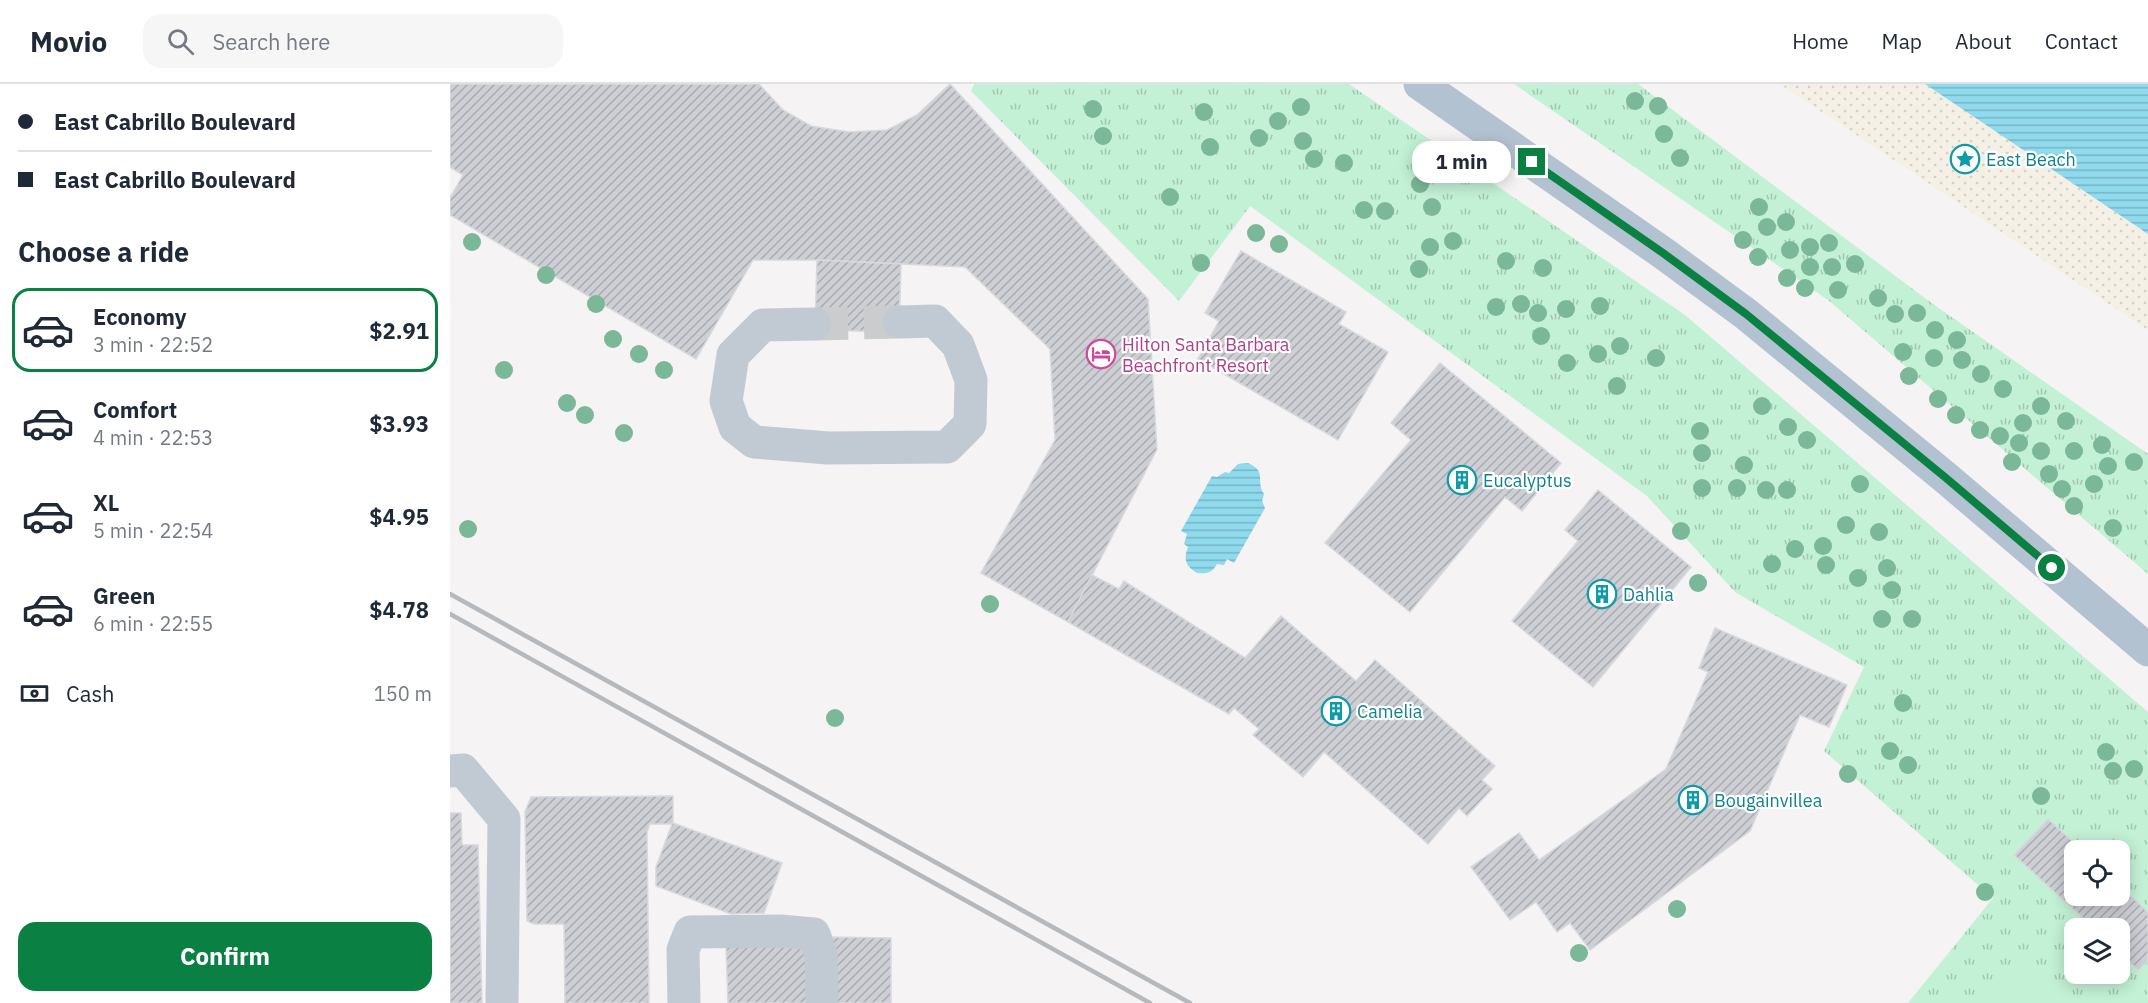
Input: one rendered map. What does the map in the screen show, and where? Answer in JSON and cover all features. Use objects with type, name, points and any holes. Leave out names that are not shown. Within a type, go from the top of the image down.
[{"type":"main road","points":[[1420,84],[1663,253],[1746,314],[1946,478],[2148,650]]},
{"type":"lane","points":[[815,324],[763,325],[733,356],[726,401],[735,427],[754,442],[828,448],[947,447],[970,424],[970,380],[958,345],[935,321],[899,322]]},
{"type":"lane","points":[[450,771],[463,770],[504,819],[502,1003]]},
{"type":"lane","points":[[684,1003],[683,950],[690,932],[780,931],[814,934],[821,955],[822,1003]]},
{"type":"sand","name":"East Beach","points":[[1780,84],[1925,84],[2148,234],[2148,330]]},
{"type":"green space","points":[[974,84],[1349,84],[1685,315],[2148,712],[2148,1003],[1908,1003],[1993,898],[1824,751],[1864,667],[1735,592],[1647,496],[1250,206],[1179,301],[971,91]]},
{"type":"green space","points":[[1514,84],[1638,84],[1933,304],[2148,454],[2148,574],[1828,300]]},
{"type":"green space","points":[[2021,952],[2058,983],[2041,1003],[1978,1003]]},
{"type":"water","points":[[1925,84],[2148,84],[2148,234]]},
{"type":"water","points":[[1248,463],[1258,470],[1265,508],[1234,563],[1227,559],[1224,565],[1217,564],[1209,572],[1197,573],[1186,562],[1188,547],[1184,544],[1187,534],[1181,531],[1212,476],[1217,477],[1225,472],[1229,473],[1238,464]]},
{"type":"building","name":"Hilton Santa Barbara Beachfront Resort","points":[[450,84],[759,84],[783,110],[811,126],[849,132],[887,130],[917,115],[950,84],[1148,299],[1157,449],[1068,622],[981,573],[1055,440],[1050,349],[965,267],[817,260],[753,260],[696,359],[450,215],[450,198],[463,175],[450,167]]},
{"type":"building","points":[[1241,251],[1346,312],[1339,324],[1388,352],[1338,440],[1198,359],[1219,321],[1205,313]]},
{"type":"building","points":[[817,260],[901,264],[899,332],[815,330]]},
{"type":"building","name":"Eucalyptus","points":[[1440,363],[1561,463],[1522,511],[1505,497],[1410,612],[1325,543],[1411,440],[1391,423]]},
{"type":"building","name":"Dahlia","points":[[1598,490],[1691,567],[1593,687],[1512,621],[1578,541],[1565,530]]},
{"type":"building","name":"Camelia","points":[[1092,575],[1119,589],[1124,581],[1245,658],[1281,616],[1356,681],[1375,660],[1495,766],[1482,780],[1492,789],[1467,816],[1459,808],[1428,844],[1324,752],[1303,777],[1253,735],[1259,729],[1234,708],[1229,714],[1068,622]]},
{"type":"building","name":"Bougainvillea","points":[[1715,628],[1847,685],[1829,727],[1800,715],[1750,831],[1590,950],[1570,923],[1557,932],[1536,902],[1510,920],[1471,867],[1519,833],[1539,860],[1666,769],[1708,672],[1699,668]]},
{"type":"building","points":[[673,796],[673,823],[782,863],[764,913],[731,914],[656,886],[656,867],[672,824],[650,824],[647,832],[649,1003],[565,1003],[564,924],[534,924],[527,921],[525,812],[531,797]]},
{"type":"building","points":[[450,813],[461,813],[462,845],[478,845],[482,1003],[450,1003]]},
{"type":"building","points":[[2048,819],[2071,840],[2064,840],[2064,901],[2014,855]]},
{"type":"building","points":[[2130,895],[2148,912],[2148,960],[2138,970],[2130,962],[2130,918],[2083,918],[2070,906],[2130,906]]},
{"type":"building","points":[[830,937],[891,938],[891,1003],[829,1003]]},
{"type":"building","points":[[812,945],[813,1003],[728,1003],[726,947]]},
{"type":"tunnel","points":[[815,324],[899,322]]},
{"type":"railway","points":[[450,594],[1190,1003]]},
{"type":"railway","points":[[450,614],[1150,1003]]},
{"type":"place","name":"East Beach","points":[[1965,159]]},
{"type":"place","name":"Hilton Santa Barbara Beachfront Resort","points":[[1101,354]]},
{"type":"place","name":"Eucalyptus","points":[[1462,480]]},
{"type":"place","name":"Dahlia","points":[[1602,594]]},
{"type":"place","name":"Camelia","points":[[1336,711]]},
{"type":"place","name":"Bougainvillea","points":[[1693,800]]},
{"type":"route","points":[[1532,162],[1746,314],[2052,568]]}]
